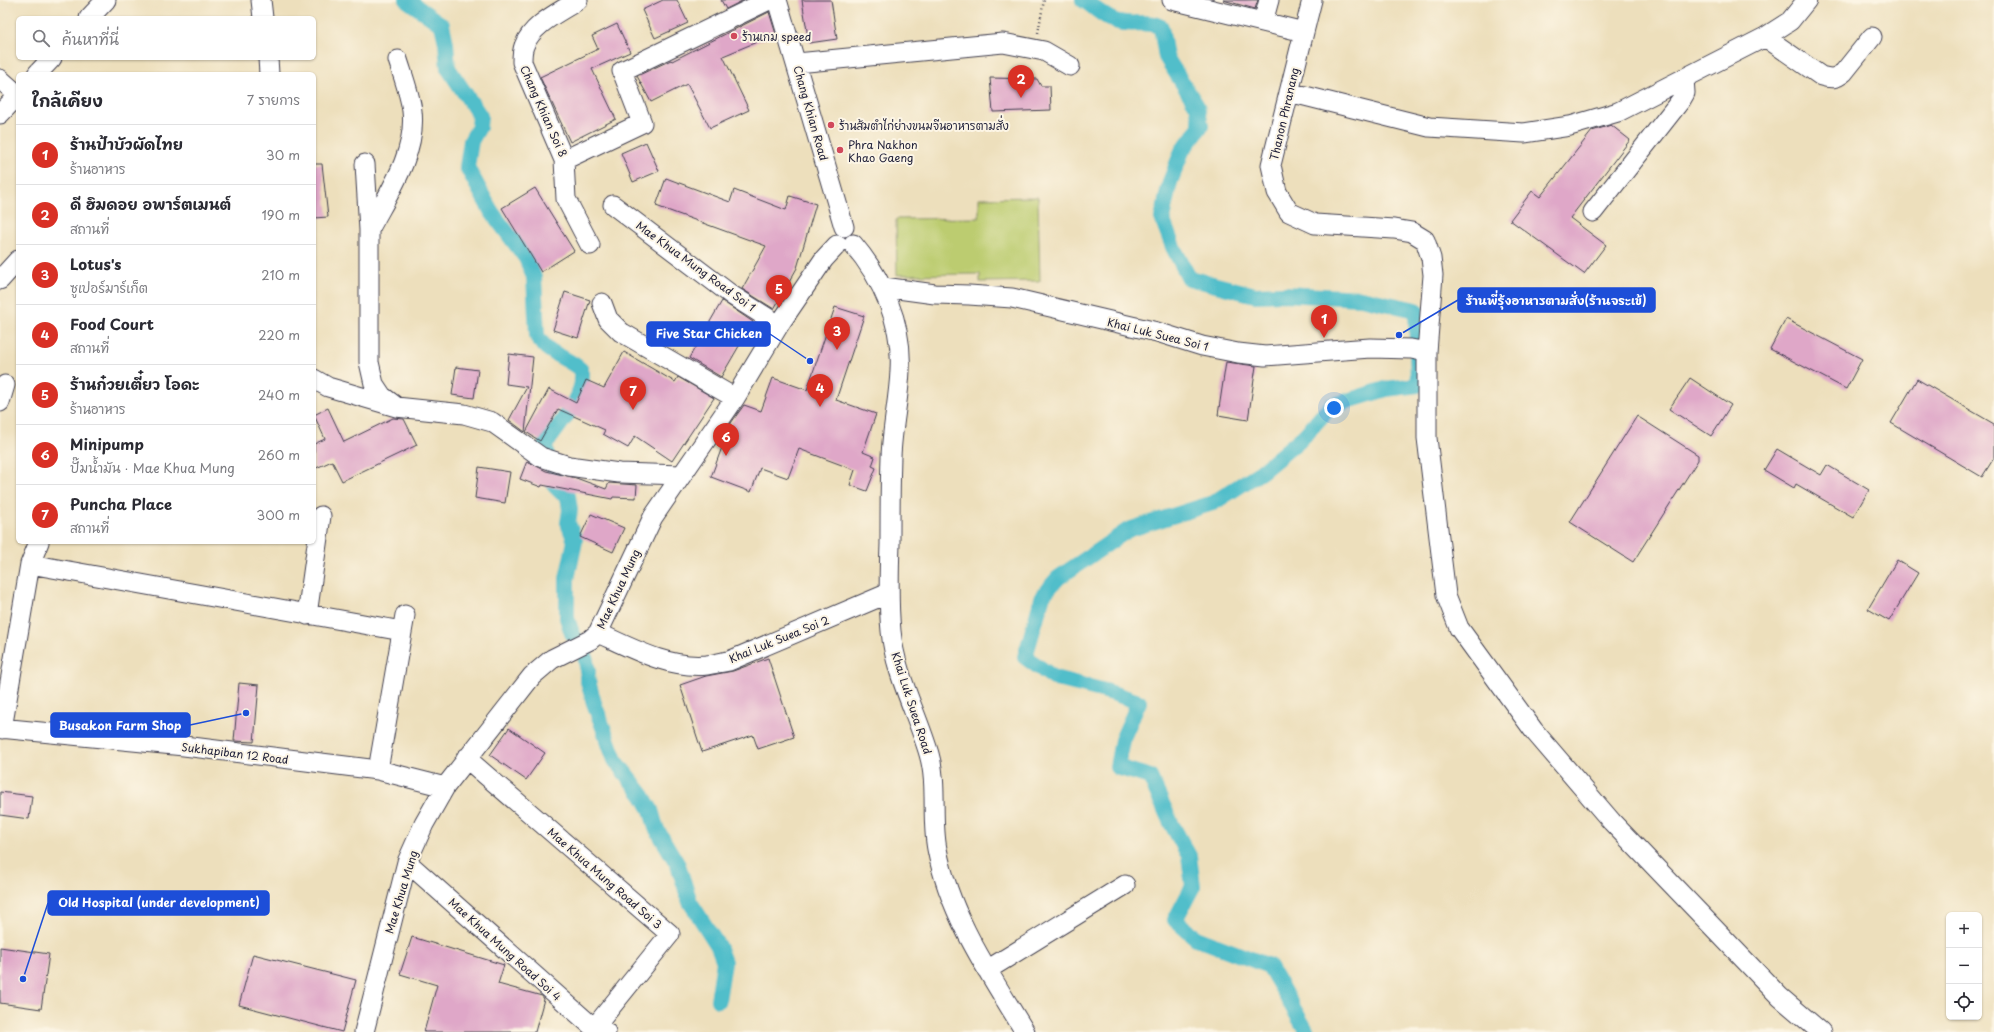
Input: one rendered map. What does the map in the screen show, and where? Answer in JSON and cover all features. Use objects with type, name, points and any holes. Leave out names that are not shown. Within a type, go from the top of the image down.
[{"type":"street","points":[[92,16],[106,0]]},
{"type":"street","points":[[261,0],[263,16]]},
{"type":"street","name":"Chang Khian Soi 8","points":[[577,0],[531,33],[523,47],[522,62],[564,160],[642,123],[622,71],[769,0]]},
{"type":"street","name":"Chang Khian Road","points":[[777,0],[797,63],[844,227],[837,230],[834,236],[845,244]]},
{"type":"street","points":[[1172,0],[1304,32]]},
{"type":"street","points":[[1263,22],[1269,0]]},
{"type":"street","name":"Thanon Phranang","points":[[1312,0],[1271,165],[1277,192],[1289,212],[1315,224],[1394,229],[1412,232],[1425,240],[1431,258],[1433,275],[1419,351],[1427,438],[1446,595],[1458,628],[1534,731],[1612,822],[1780,997],[1821,1032]]},
{"type":"street","points":[[1289,92],[1429,127],[1524,133],[1570,126],[1618,112],[1765,37],[1790,21],[1807,0]]},
{"type":"street","points":[[1765,37],[1821,76],[1831,79],[1840,76],[1844,72],[1872,37]]},
{"type":"street","points":[[797,63],[1003,43],[1044,51],[1070,66]]},
{"type":"street","points":[[39,72],[50,60]]},
{"type":"street","points":[[268,60],[270,72]]},
{"type":"street","points":[[369,230],[396,179],[410,144],[412,111],[398,60]]},
{"type":"street","points":[[1593,212],[1682,100],[1685,93],[1684,78]]},
{"type":"street","points":[[0,79],[16,93]]},
{"type":"street","points":[[0,114],[16,97]]},
{"type":"street","points":[[564,160],[566,199],[590,245]]},
{"type":"street","points":[[365,164],[369,230],[369,362],[374,384],[382,396],[396,407]]},
{"type":"street","name":"Mae Khua Mung Road Soi 1","points":[[613,205],[733,296],[779,325]]},
{"type":"street","name":"Mae Khua Mung","points":[[364,1032],[407,862],[424,824],[445,787],[466,758],[532,676],[552,659],[590,640],[598,633],[653,517],[735,398],[779,325],[824,259],[845,244]]},
{"type":"street","name":"Khai Luk Suea Road","points":[[845,244],[868,261],[883,287],[895,324],[900,368],[891,455],[889,594],[891,633],[898,665],[929,753],[933,770],[937,848],[950,897],[965,932],[1025,1032]]},
{"type":"street","points":[[0,280],[16,262]]},
{"type":"street","name":"Khai Luk Suea Soi 1","points":[[883,287],[935,294],[1012,298],[1157,332],[1202,346],[1238,353],[1265,356],[1370,348],[1419,351]]},
{"type":"street","points":[[602,303],[608,319],[621,332],[735,398]]},
{"type":"street","points":[[316,380],[328,387],[396,407],[464,414],[492,422],[541,457],[569,466],[619,473],[682,475]]},
{"type":"street","points":[[307,615],[321,516]]},
{"type":"street","points":[[1,728],[30,564],[38,544]]},
{"type":"street","points":[[30,564],[307,615],[404,623],[378,770]]},
{"type":"street","name":"Khai Luk Suea Soi 2","points":[[598,633],[661,659],[685,664],[707,665],[728,661],[889,594]]},
{"type":"street","name":"Sukhapiban 12 Road","points":[[1,728],[184,746],[378,770],[445,787]]},
{"type":"street","name":"Mae Khua Mung Road Soi 3","points":[[466,758],[670,934],[600,1030]]},
{"type":"street","name":"Mae Khua Mung Road Soi 4","points":[[407,862],[600,1030]]},
{"type":"street","points":[[987,970],[1125,886]]},
{"type":"path","points":[[1036,49],[1044,0]]},
{"type":"green space","points":[[1038,197],[1040,281],[980,282],[980,274],[897,275],[896,219],[979,218],[979,198]]},
{"type":"building","points":[[663,0],[677,0],[688,23],[655,38],[642,10]]},
{"type":"building","points":[[721,0],[744,0],[726,9]]},
{"type":"building","points":[[802,0],[831,0],[837,39],[809,43]]},
{"type":"building","points":[[1223,0],[1258,0],[1255,9]]},
{"type":"building","points":[[769,12],[776,34],[723,56],[749,110],[710,128],[687,84],[651,102],[637,76],[671,60],[672,61]]},
{"type":"building","points":[[617,24],[630,52],[592,69],[616,119],[570,142],[540,77],[598,49],[592,36]]},
{"type":"building","points":[[990,78],[1037,79],[1041,86],[1050,86],[1051,110],[993,112]]},
{"type":"building","points":[[1611,125],[1630,140],[1570,218],[1606,245],[1584,274],[1510,220],[1532,191],[1540,197],[1592,131]]},
{"type":"building","points":[[646,142],[659,171],[633,182],[621,153]]},
{"type":"building","points":[[316,164],[322,164],[328,217],[316,218]]},
{"type":"building","points":[[666,178],[730,202],[734,190],[786,210],[790,196],[816,204],[797,268],[774,309],[742,289],[766,246],[656,206]]},
{"type":"building","points":[[535,188],[574,251],[541,272],[502,208]]},
{"type":"building","points":[[565,292],[590,300],[578,338],[553,330]]},
{"type":"building","points":[[722,301],[753,322],[721,377],[689,358]]},
{"type":"building","points":[[835,307],[864,316],[836,400],[876,414],[863,452],[875,457],[872,466],[876,468],[867,491],[850,485],[855,470],[799,449],[788,478],[760,468],[751,492],[711,477],[731,423],[744,405],[761,411],[773,378],[807,390]]},
{"type":"building","points":[[1786,319],[1862,359],[1846,389],[1770,349]]},
{"type":"building","points":[[624,352],[675,382],[678,377],[714,398],[672,461],[635,436],[628,448],[603,434],[605,430],[558,409],[540,441],[526,432],[549,389],[576,403],[586,380],[604,388]]},
{"type":"building","points":[[509,354],[533,357],[525,432],[509,420],[527,387],[506,384]]},
{"type":"building","points":[[1226,362],[1256,366],[1248,420],[1218,415]]},
{"type":"building","points":[[456,367],[478,370],[474,398],[452,395]]},
{"type":"building","points":[[1690,378],[1731,405],[1711,436],[1669,409]]},
{"type":"building","points":[[1917,379],[1994,424],[1994,458],[1982,477],[1891,423]]},
{"type":"building","points":[[328,408],[344,442],[393,418],[404,419],[417,445],[342,481],[332,461],[316,468],[316,443],[325,439],[316,419],[316,414]]},
{"type":"building","points":[[1637,416],[1698,455],[1698,460],[1633,562],[1570,522]]},
{"type":"building","points":[[1777,449],[1821,475],[1827,465],[1869,490],[1853,517],[1796,484],[1794,488],[1764,470]]},
{"type":"building","points":[[527,461],[546,471],[576,478],[606,489],[609,483],[637,485],[636,498],[613,497],[612,499],[542,485],[541,487],[520,479]]},
{"type":"building","points":[[479,467],[510,472],[505,503],[475,498]]},
{"type":"building","points":[[591,514],[624,528],[613,552],[580,537]]},
{"type":"building","points":[[1897,560],[1918,573],[1889,621],[1868,609]]},
{"type":"building","points":[[768,658],[794,737],[758,749],[753,735],[702,752],[680,685],[706,676],[733,671]]},
{"type":"building","points":[[239,683],[259,685],[254,742],[234,741]]},
{"type":"building","points":[[509,728],[545,753],[526,780],[490,755]]},
{"type":"building","points":[[0,792],[32,796],[29,819],[0,815]]},
{"type":"building","points":[[412,937],[504,965],[498,984],[542,996],[544,999],[535,1032],[424,1032],[437,985],[400,974]]},
{"type":"building","points":[[0,947],[49,954],[41,1009],[0,1003]]},
{"type":"building","points":[[253,954],[356,980],[342,1032],[239,1005]]},
{"type":"waterway","points":[[407,0],[442,25],[446,43],[448,68],[480,116],[479,127],[471,141],[467,167],[491,211],[526,258],[534,277],[537,335],[540,341],[550,351],[581,370],[582,382],[577,397],[567,415],[545,445],[547,458],[554,469],[554,485],[568,496],[570,510],[568,523],[575,541],[567,579],[567,618],[572,633],[577,641]]},
{"type":"waterway","points":[[1083,0],[1115,21],[1121,23],[1144,23],[1161,27],[1166,57],[1197,106],[1201,126],[1182,151],[1170,182],[1162,218],[1173,247],[1189,278],[1255,295],[1284,294],[1361,298],[1416,310],[1418,385],[1386,389],[1331,406],[1303,437],[1261,472],[1213,503],[1128,530],[1058,578],[1043,595],[1025,657],[1054,678],[1109,692],[1139,702],[1122,740],[1117,767],[1150,777],[1171,823],[1189,856],[1193,886],[1175,920],[1196,938],[1269,966],[1307,1032]]},
{"type":"waterway","points":[[584,650],[588,672],[587,678],[594,703],[615,760],[643,796],[651,810],[656,828],[678,865],[690,902],[718,946],[724,962],[718,1000]]},
{"type":"place","name":"ร้านเกม speed","points":[[734,36]]},
{"type":"place","name":"ดี ฮิมดอย อพาร์ตเมนต์","points":[[1021,98]]},
{"type":"place","name":"ร้านส้มตำไก่ย่างขนมจีนอาหารตามสั่ง","points":[[831,125]]},
{"type":"place","name":"Phra Nakhon Khao Gaeng","points":[[840,150]]},
{"type":"place","name":"ร้านก๋วยเตี๋ยว โอดะ","points":[[779,308]]},
{"type":"place","name":"ร้านพี่รุ้งอาหารตามสั่ง(ร้านจระเข้)","points":[[1399,335]]},
{"type":"place","name":"ร้านป้าบัวผัดไทย","points":[[1324,338]]},
{"type":"place","name":"Lotus's","points":[[837,350]]},
{"type":"place","name":"Five Star Chicken","points":[[810,361]]},
{"type":"place","name":"Food Court","points":[[820,407]]},
{"type":"place","name":"Puncha Place","points":[[633,410]]},
{"type":"place","name":"Minipump","points":[[726,456]]},
{"type":"place","name":"Busakon Farm Shop","points":[[246,713]]},
{"type":"place","name":"Old Hospital (under development)","points":[[23,979]]}]
